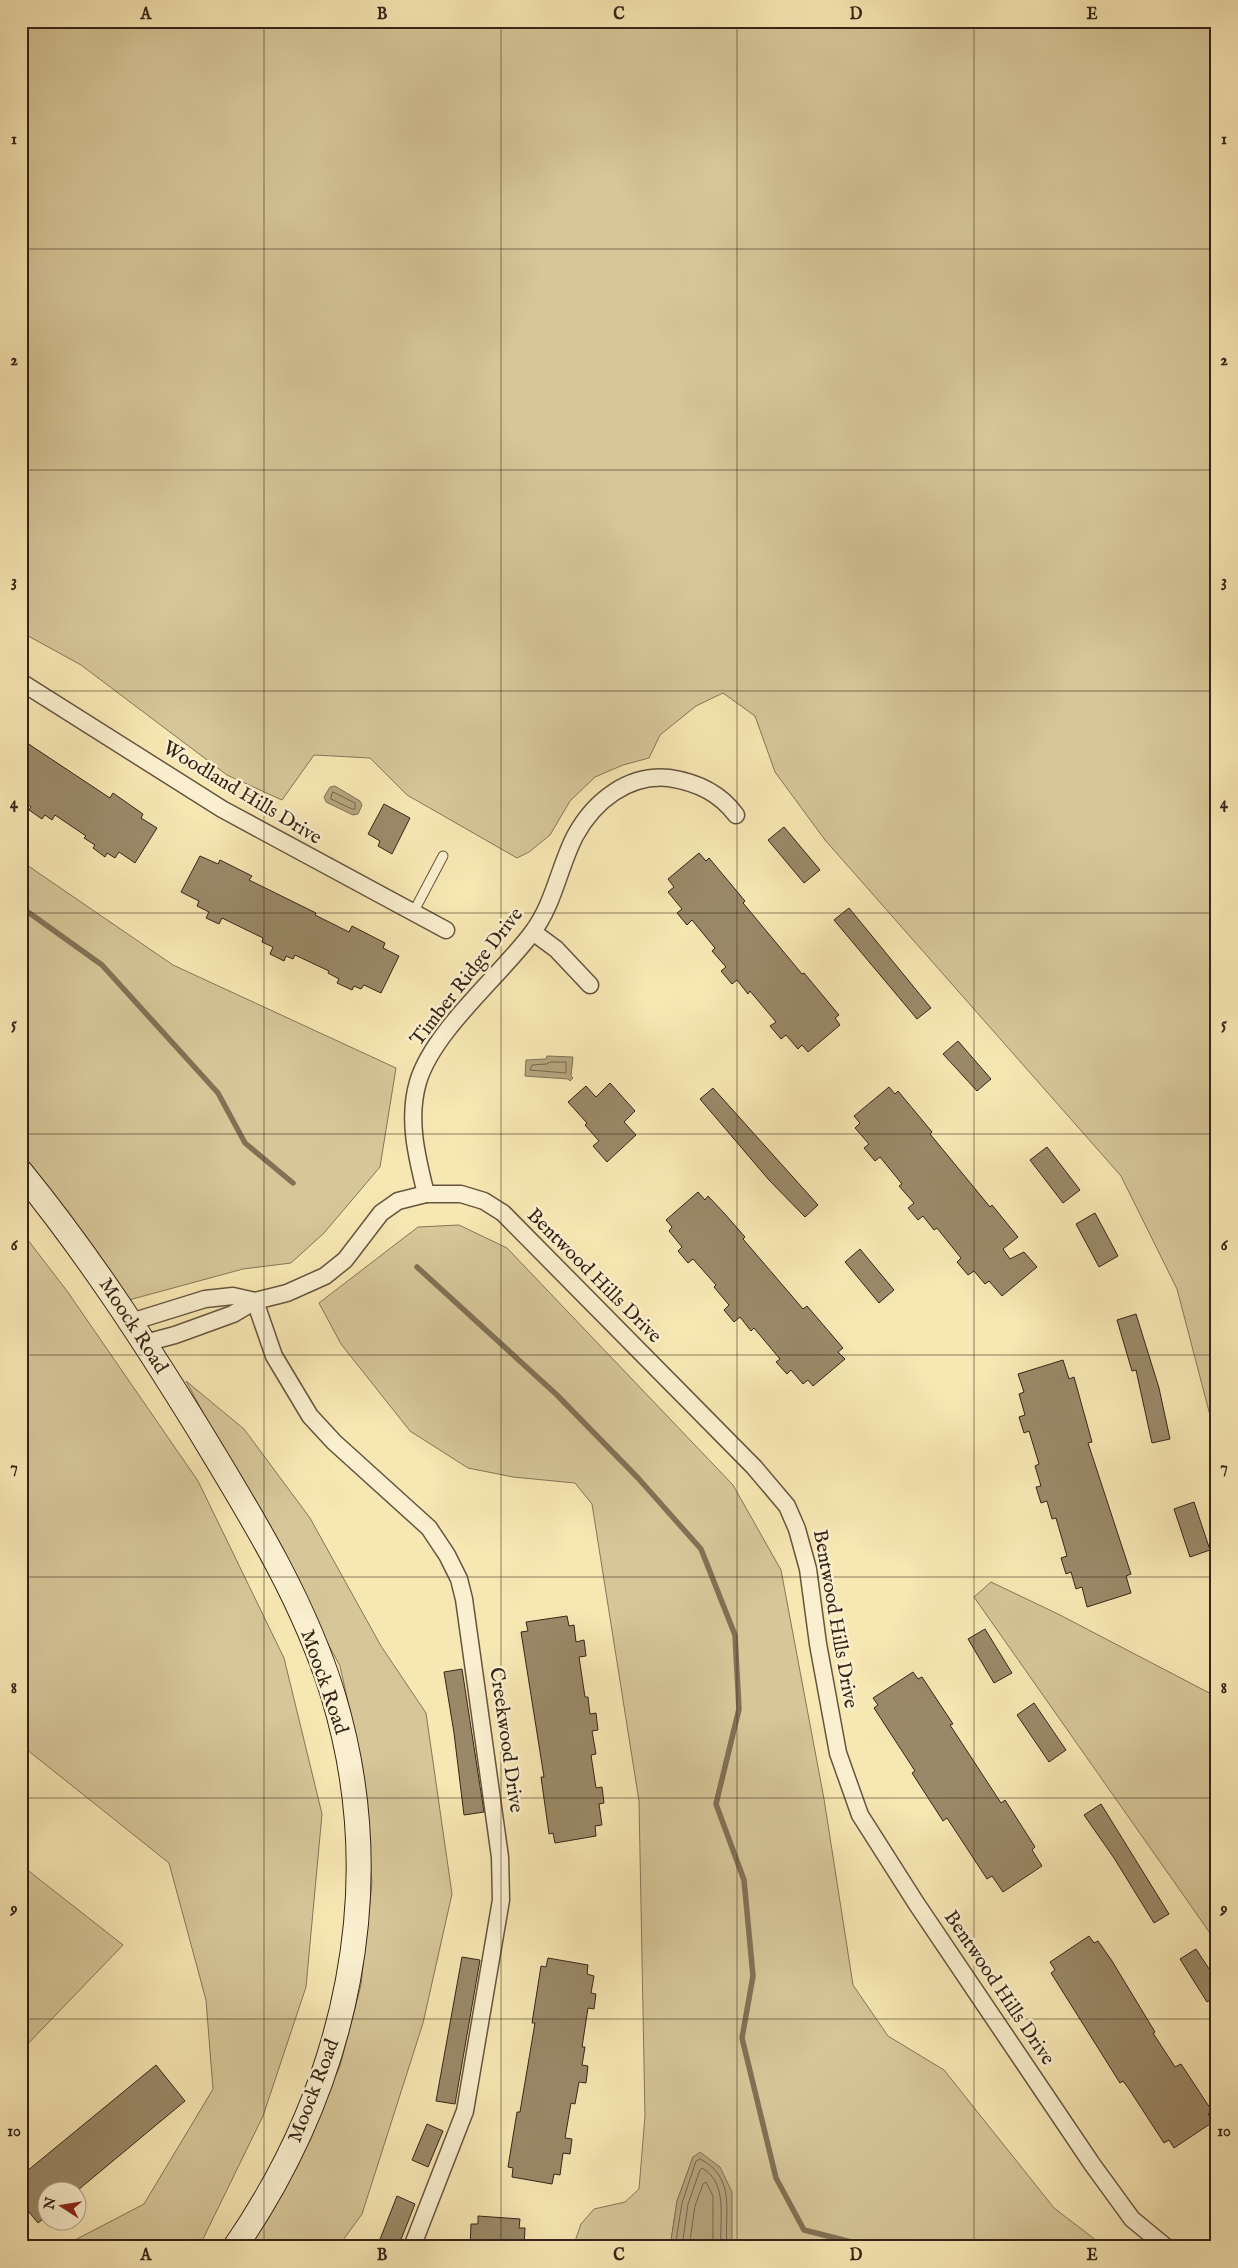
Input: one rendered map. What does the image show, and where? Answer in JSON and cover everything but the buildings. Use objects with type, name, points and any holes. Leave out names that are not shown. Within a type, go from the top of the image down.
[{"type":"main road","name":"Moock Road","points":[[21,1172],[76,1241],[132,1322],[228,1478],[284,1579],[315,1647],[332,1694],[352,1775],[360,1859],[359,1884],[352,1968],[342,2015],[321,2084],[304,2124],[276,2180],[234,2247]]},
{"type":"street","name":"Woodland Hills Drive","points":[[21,682],[222,809],[318,863],[414,911],[446,930]]},
{"type":"street","name":"Timber Ridge Drive","points":[[426,1194],[415,1148],[414,1102],[418,1081],[427,1062],[451,1028],[533,932],[550,900],[575,836],[597,806],[615,790],[639,780],[657,777],[694,783],[718,796],[728,804],[736,815]]},
{"type":"street","points":[[533,932],[556,950],[590,985]]},
{"type":"street","name":"Bentwood Hills Drive","points":[[145,1343],[176,1335],[233,1314],[255,1301],[286,1293],[325,1276],[345,1260],[381,1213],[398,1201],[426,1194],[461,1194],[484,1201],[502,1213],[754,1467],[787,1506],[797,1529],[808,1569],[818,1644],[838,1753],[860,1815],[906,1887],[1092,2164],[1132,2219],[1166,2247]]},
{"type":"street","name":"Bentwood Hills Drive","points":[[132,1322],[205,1299],[233,1296],[255,1301]]},
{"type":"street","name":"Creekwood Drive","points":[[255,1301],[274,1356],[310,1416],[334,1442],[429,1528],[451,1563],[458,1579],[465,1608],[500,1857],[501,1900],[465,2111],[412,2247]]},
{"type":"lane","points":[[414,911],[443,856]]},
{"type":"shaded area","points":[[21,21],[1217,21],[1217,1442],[1177,1289],[1121,1176],[825,840],[775,772],[755,716],[723,693],[696,706],[660,735],[649,758],[623,765],[595,777],[570,801],[550,835],[529,852],[517,858],[407,795],[370,758],[314,755],[282,800],[227,775],[81,665],[21,632]]},
{"type":"shaded area","points":[[21,861],[173,965],[396,1068],[380,1167],[324,1233],[291,1263],[243,1269],[129,1300],[21,1151]]},
{"type":"shaded area","points":[[459,1225],[507,1248],[733,1485],[781,1570],[824,1799],[853,1985],[888,2036],[944,2070],[1054,2208],[1105,2247],[732,2247],[693,2157],[677,2201],[670,2247],[573,2247],[581,2224],[594,2209],[625,2202],[639,2189],[645,2116],[639,1801],[592,1504],[575,1483],[513,1477],[468,1468],[410,1431],[341,1344],[319,1303],[418,1227]]},
{"type":"shaded area","points":[[21,1231],[67,1291],[198,1481],[284,1658],[322,1814],[306,1987],[263,2116],[202,2241],[197,2247],[21,2247],[21,2239],[73,2241],[144,2204],[213,2089],[206,2000],[169,1863],[21,1745]]},
{"type":"shaded area","points":[[186,1381],[244,1429],[310,1518],[381,1646],[426,1713],[452,1894],[423,2023],[362,2214],[338,2247],[247,2247],[297,2161],[340,2066],[361,1985],[372,1882],[360,1756],[340,1666]]},
{"type":"shaded area","points":[[991,1582],[1060,1615],[1217,1697],[1217,1943],[974,1597]]},
{"type":"shaded area","points":[[21,1865],[123,1945],[21,2051]]},
{"type":"water","points":[[335,786],[360,801],[362,805],[358,814],[353,815],[326,802],[324,797],[330,787]]},
{"type":"water","points":[[547,1056],[573,1057],[571,1076],[573,1078],[570,1081],[568,1079],[525,1076],[526,1060],[546,1059]]},
{"type":"water","points":[[700,2152],[720,2167],[732,2192],[732,2247],[670,2247],[677,2201],[693,2157]]},
{"type":"waterway","points":[[21,907],[102,965],[218,1093],[245,1143],[293,1183]]},
{"type":"waterway","points":[[417,1267],[557,1395],[638,1478],[701,1549],[735,1635],[739,1709],[716,1804],[744,1880],[753,1976],[742,2038],[776,2178],[804,2230],[871,2247]]}]
